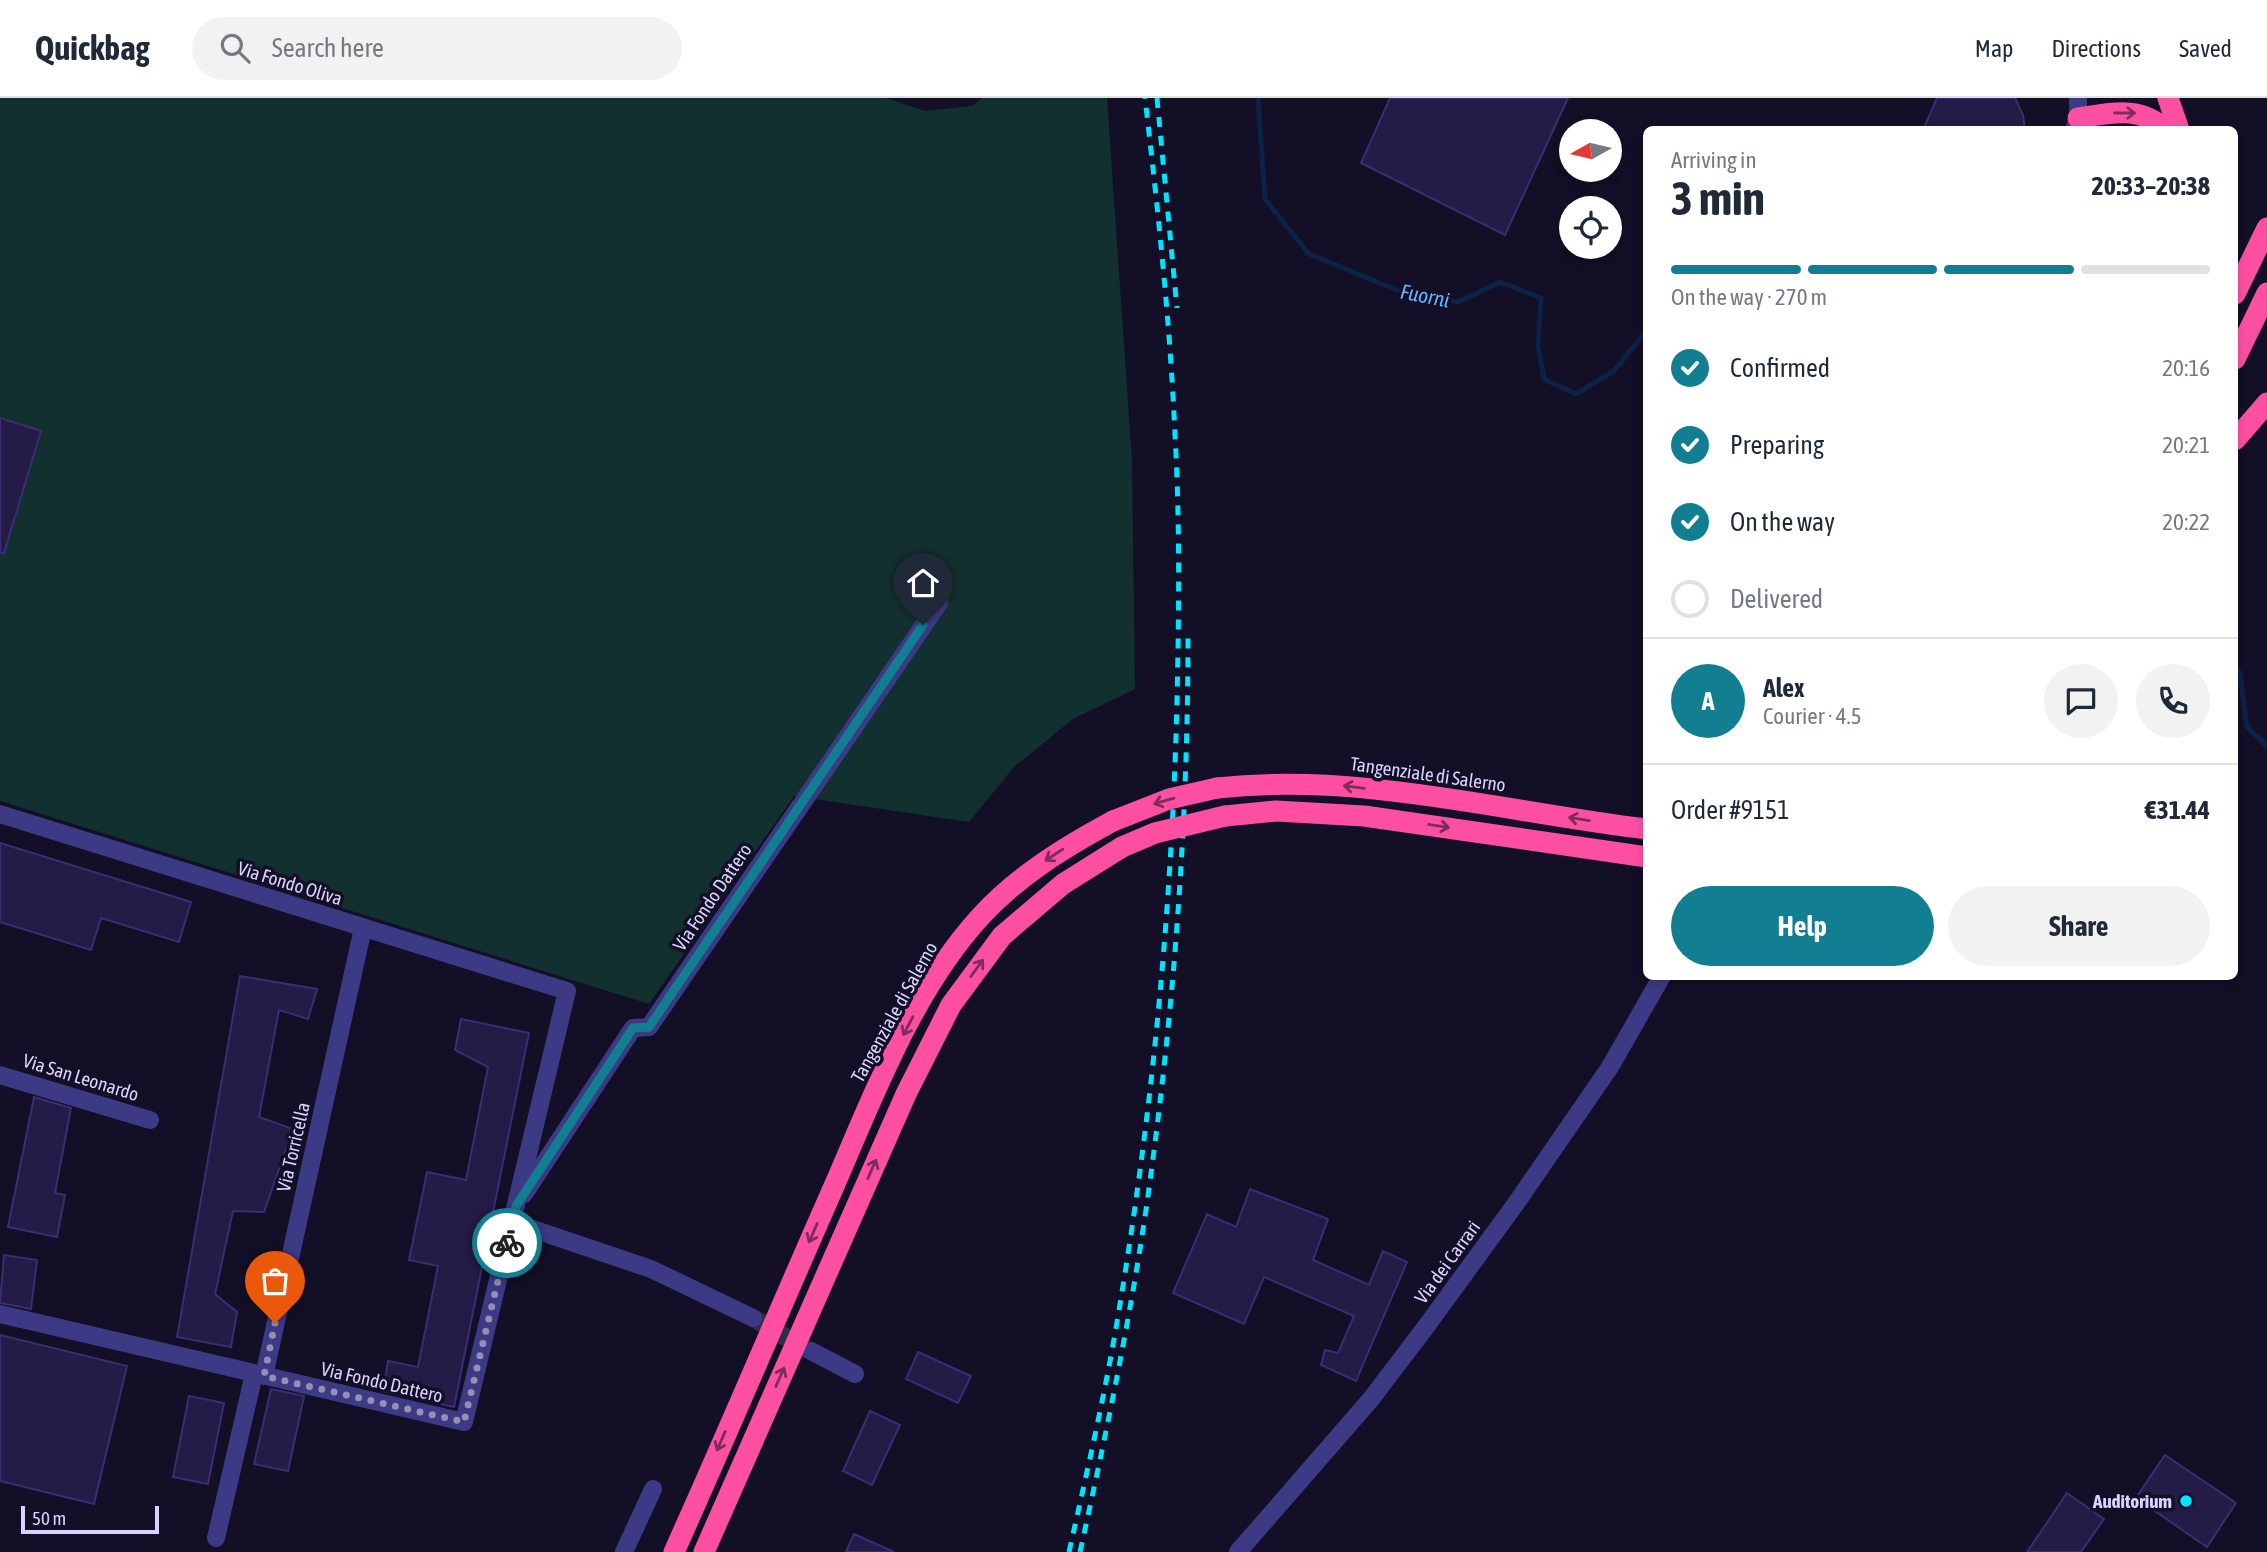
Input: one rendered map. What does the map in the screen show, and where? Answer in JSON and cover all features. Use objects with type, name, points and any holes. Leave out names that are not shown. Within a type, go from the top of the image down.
[{"type":"highway","points":[[2168,98],[2178,126]]},
{"type":"highway","points":[[2077,115],[2127,112],[2148,117],[2161,126]]},
{"type":"highway","points":[[2238,288],[2267,228]]},
{"type":"highway","points":[[2238,353],[2267,293]]},
{"type":"highway","points":[[2238,437],[2267,403]]},
{"type":"highway","name":"Tangenziale di Salerno","points":[[674,1552],[879,1082],[930,986],[963,938],[982,915],[1017,882],[1074,842],[1113,821],[1169,799],[1258,784],[1338,785],[1643,828]]},
{"type":"highway","points":[[704,1552],[906,1094],[951,1005],[1002,936],[1063,884],[1122,847],[1155,833],[1225,816],[1276,811],[1364,816],[1643,856]]},
{"type":"street","name":"Via Fondo Dattero","points":[[514,1214],[633,1028],[649,1027],[939,603]]},
{"type":"street","name":"Via Fondo Oliva","points":[[0,814],[567,991]]},
{"type":"street","name":"Via Torricella","points":[[259,1375],[363,928]]},
{"type":"street","name":"Via dei Carrari","points":[[1238,1552],[1371,1399],[1425,1328],[1517,1202],[1610,1067],[1660,980]]},
{"type":"street","name":"Via Fondo Dattero","points":[[0,1314],[464,1422],[567,991]]},
{"type":"street","name":"Via San Leonardo","points":[[0,1074],[150,1120]]},
{"type":"street","points":[[514,1214],[651,1269],[753,1318]]},
{"type":"street","points":[[811,1351],[855,1374]]},
{"type":"street","points":[[216,1538],[259,1375]]},
{"type":"street","points":[[624,1552],[653,1489]]},
{"type":"green space","points":[[0,98],[886,98],[925,111],[972,106],[982,98],[1107,98],[1132,460],[1135,689],[1073,719],[1014,767],[969,822],[794,796],[649,1004],[0,801]]},
{"type":"building","points":[[1390,98],[1568,98],[1505,235],[1361,163]]},
{"type":"building","points":[[1937,98],[2015,98],[2023,115],[2024,126],[1925,126]]},
{"type":"building","points":[[0,418],[41,431],[4,553],[0,553]]},
{"type":"building","points":[[0,843],[191,902],[179,942],[101,918],[91,950],[0,922]]},
{"type":"building","points":[[240,976],[317,989],[308,1019],[279,1010],[259,1117],[293,1129],[264,1212],[233,1211],[215,1294],[237,1312],[231,1347],[177,1337]]},
{"type":"building","points":[[461,1019],[529,1033],[454,1407],[383,1391],[388,1361],[418,1367],[438,1266],[409,1260],[427,1172],[466,1180],[488,1067],[455,1050]]},
{"type":"building","points":[[34,1097],[71,1108],[55,1193],[65,1195],[57,1237],[8,1227]]},
{"type":"building","points":[[1250,1189],[1328,1219],[1313,1260],[1369,1285],[1383,1251],[1407,1262],[1356,1381],[1321,1365],[1325,1350],[1338,1353],[1354,1316],[1264,1277],[1244,1324],[1173,1293],[1207,1214],[1236,1227]]},
{"type":"building","points":[[4,1255],[37,1260],[31,1309],[0,1303]]},
{"type":"building","points":[[0,1335],[127,1366],[94,1504],[0,1481]]},
{"type":"building","points":[[918,1352],[971,1376],[958,1403],[906,1379]]},
{"type":"building","points":[[271,1389],[304,1396],[288,1471],[254,1464]]},
{"type":"building","points":[[189,1396],[224,1403],[208,1484],[173,1477]]},
{"type":"building","points":[[870,1411],[900,1425],[872,1485],[843,1471]]},
{"type":"building","name":"Auditorium","points":[[2165,1455],[2236,1503],[2207,1547],[2136,1498]]},
{"type":"building","points":[[2067,1493],[2104,1519],[2081,1552],[2027,1552]]},
{"type":"building","points":[[854,1534],[894,1552],[846,1552]]},
{"type":"waterway","name":"Fuorni","points":[[1258,98],[1265,199],[1309,254],[1404,293],[1458,302],[1500,282],[1541,298],[1538,346],[1544,379],[1576,394],[1614,371],[1643,335]]},
{"type":"waterway","name":"Fuorni","points":[[2238,670],[2247,727],[2267,746]]},
{"type":"tunnel","points":[[753,1318],[808,1350]]},
{"type":"railway","points":[[1069,1552],[1106,1380],[1129,1245],[1150,1090],[1170,856],[1178,634],[1177,468],[1167,308],[1145,98]]},
{"type":"railway","points":[[1157,98],[1177,308]]},
{"type":"railway","points":[[1080,1552],[1124,1339],[1156,1139],[1182,852],[1188,636]]},
{"type":"way so far","points":[[275,1323],[264,1376],[464,1422],[507,1243]]},
{"type":"place","name":"Auditorium","points":[[2186,1501]]},
{"type":"route","points":[[507,1243],[516,1206],[633,1028],[649,1027],[923,625]]}]
